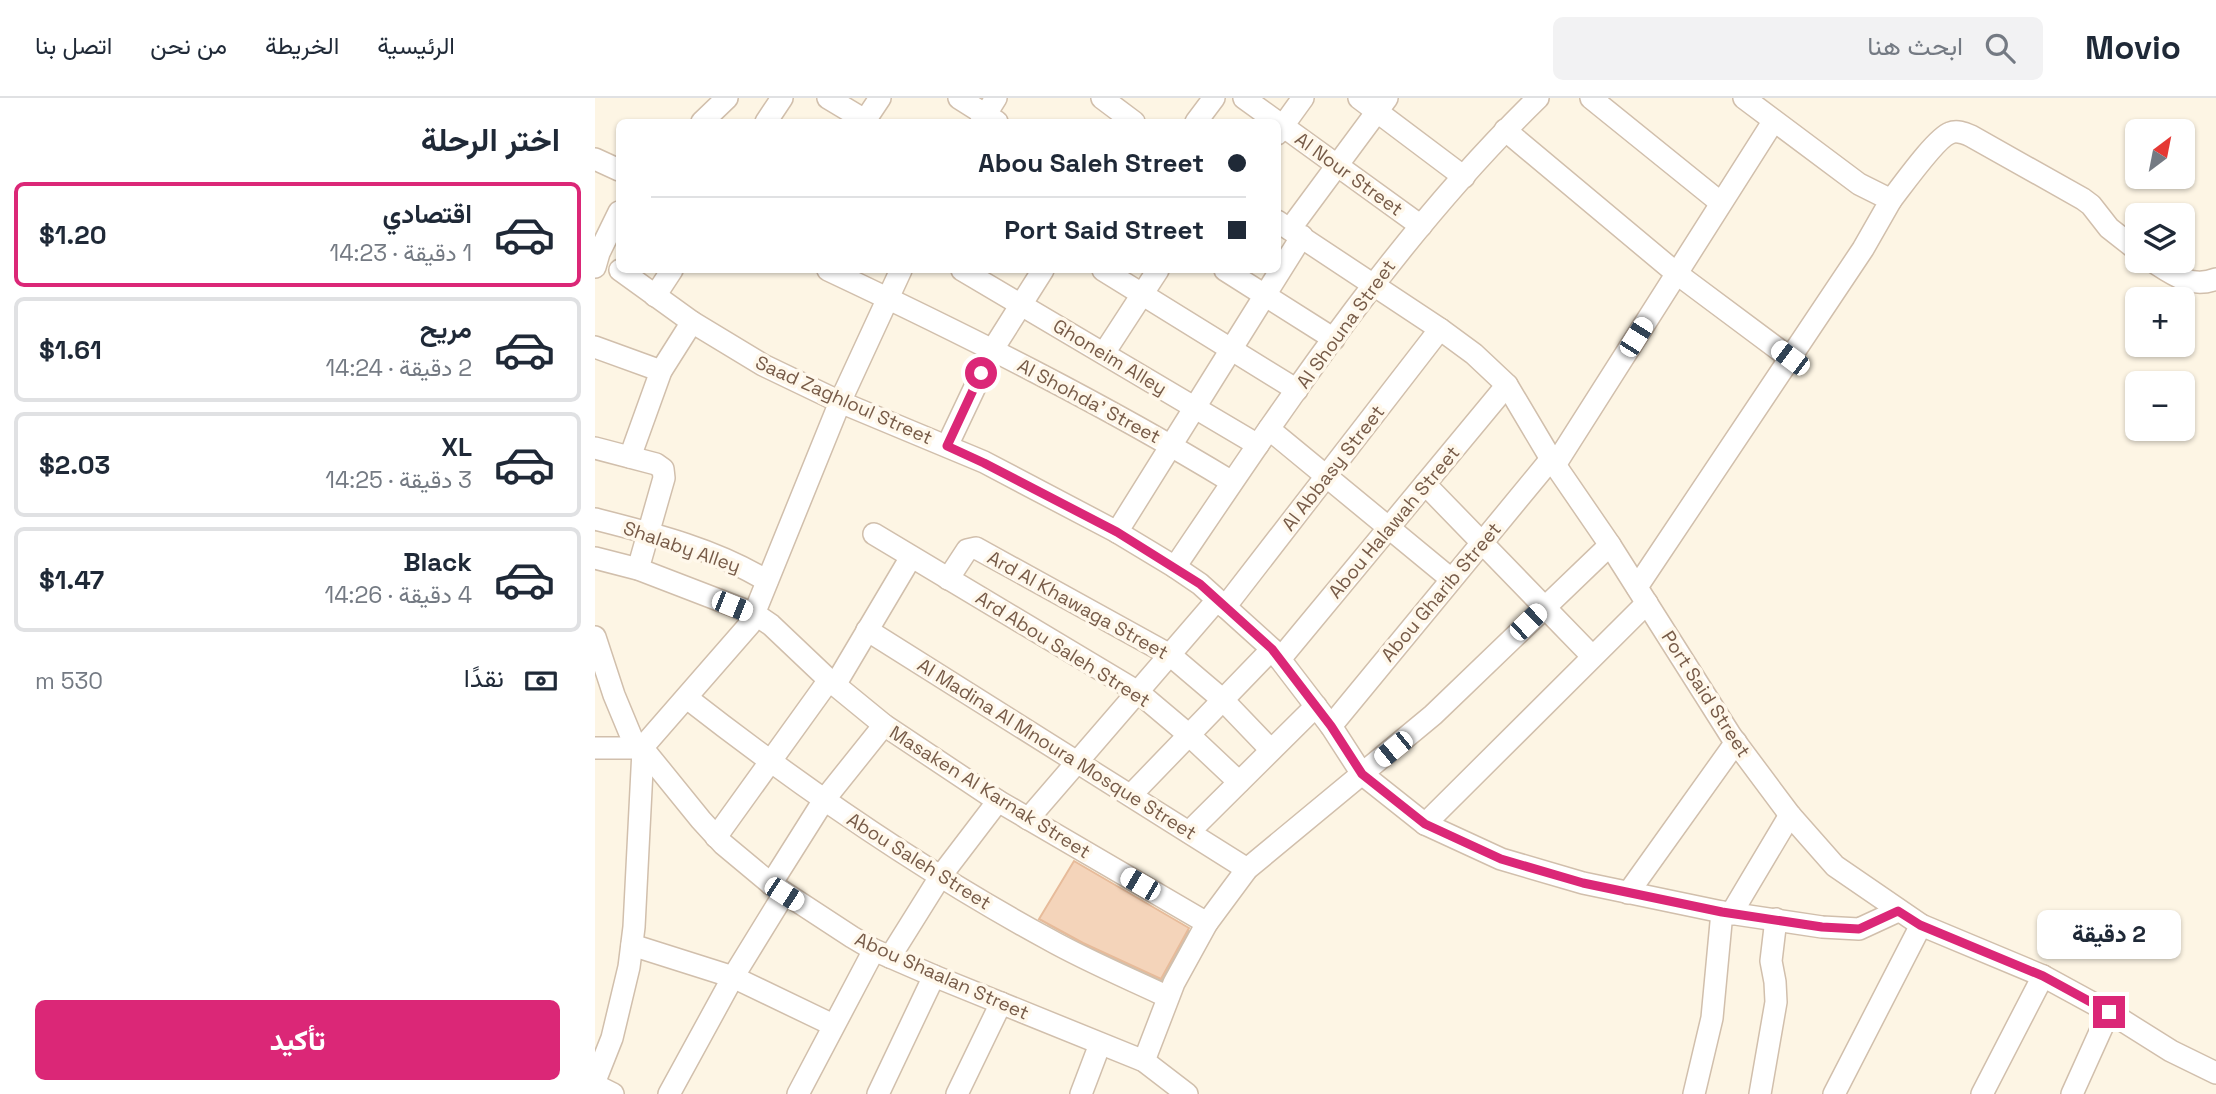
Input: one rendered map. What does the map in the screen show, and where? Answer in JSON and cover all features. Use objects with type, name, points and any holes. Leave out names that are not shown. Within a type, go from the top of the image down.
[{"type":"street","points":[[710,119],[727,98]]},
{"type":"street","points":[[768,119],[782,98]]},
{"type":"street","points":[[828,98],[860,119]]},
{"type":"street","points":[[867,119],[880,98]]},
{"type":"street","points":[[959,98],[990,115]]},
{"type":"street","points":[[1103,98],[1130,119]]},
{"type":"street","points":[[1198,119],[1214,98]]},
{"type":"street","name":"Al Nour Street","points":[[1244,98],[1268,119]]},
{"type":"street","points":[[1281,129],[1303,98]]},
{"type":"street","points":[[1359,98],[1382,105],[1464,177]]},
{"type":"street","points":[[1591,98],[1721,203]]},
{"type":"street","points":[[1744,98],[1859,184],[1891,200]]},
{"type":"street","name":"Al Shouna Street","points":[[1175,567],[1263,437],[1373,284],[1528,101]]},
{"type":"street","points":[[1281,253],[1290,229],[1382,105]]},
{"type":"street","name":"Abou Gharib Street","points":[[1331,726],[1451,579],[1553,462],[1773,122]]},
{"type":"street","points":[[1504,130],[1676,273],[1790,358]]},
{"type":"street","name":"Al Nour Street","points":[[1281,131],[1337,165],[1421,226]]},
{"type":"street","points":[[1425,824],[1592,656],[1642,595],[1790,358],[1863,249],[1891,200],[1941,138],[1953,131],[1971,136],[2083,199],[2109,228],[2125,241]]},
{"type":"street","points":[[595,159],[616,169]]},
{"type":"street","points":[[596,257],[616,218]]},
{"type":"street","name":"Port Said Street","points":[[1290,229],[1440,329],[1474,354],[1507,385],[1553,462],[1610,545],[1736,743],[1790,815],[1835,866],[1920,925],[2043,976],[2109,1012],[2171,1051],[2216,1073]]},
{"type":"street","name":"Saad Zaghloul Street","points":[[596,257],[616,267]]},
{"type":"street","name":"Saad Zaghloul Street","points":[[625,273],[692,322],[763,365],[840,402],[984,463],[1117,532],[1200,584],[1276,654],[1331,726],[1362,774],[1425,824],[1501,859],[1583,883],[1727,913],[1822,927],[1859,929],[1898,911]]},
{"type":"street","points":[[655,296],[670,273]]},
{"type":"street","name":"Al Shohda' Street","points":[[834,273],[993,349],[1171,445],[1233,482]]},
{"type":"street","points":[[595,747],[640,749],[744,633],[755,614],[840,402],[900,273]]},
{"type":"street","name":"Ghoneim Alley","points":[[967,273],[1195,407],[1263,437],[1326,476],[1451,579]]},
{"type":"street","points":[[947,446],[993,349],[1041,273]]},
{"type":"street","points":[[1108,273],[1297,390]]},
{"type":"street","points":[[1104,353],[1156,273]]},
{"type":"street","points":[[1230,273],[1333,339]]},
{"type":"street","points":[[1117,532],[1265,295],[1273,273]]},
{"type":"street","points":[[2171,273],[2180,279],[2202,282],[2216,279]]},
{"type":"street","points":[[630,457],[660,371],[692,322]]},
{"type":"street","name":"Al Abbasy Street","points":[[1028,819],[1170,655],[1221,603],[1326,476],[1440,329]]},
{"type":"street","points":[[595,347],[660,371]]},
{"type":"street","name":"Abou Halawah Street","points":[[1276,654],[1389,528],[1507,385]]},
{"type":"street","points":[[595,448],[656,464],[664,473],[638,569]]},
{"type":"street","points":[[1425,484],[1592,656]]},
{"type":"street","name":"Shalaby Alley","points":[[595,519],[648,533],[735,563],[767,581]]},
{"type":"street","name":"Ard Abou Saleh Street","points":[[874,534],[1138,692],[1239,782]]},
{"type":"street","points":[[1144,1061],[1168,997],[1207,923],[1247,869],[1433,715],[1610,545]]},
{"type":"street","name":"Ard Al Khawaga Street","points":[[948,579],[964,553],[976,548],[1170,655],[1223,700],[1272,750]]},
{"type":"street","points":[[716,837],[832,682],[911,557]]},
{"type":"street","name":"Masaken Al Karnak Street","points":[[595,558],[638,569],[755,614],[884,725],[998,801],[1207,923]]},
{"type":"street","name":"Al Madina Al Mnoura Mosque Street","points":[[867,630],[1247,869]]},
{"type":"street","points":[[595,637],[614,695],[640,749],[632,945],[603,1034],[595,1083],[613,1094]]},
{"type":"street","points":[[1131,795],[1223,700],[1276,654]]},
{"type":"street","name":"Abou Saleh Street","points":[[687,698],[770,763],[940,877],[1050,940],[1168,997]]},
{"type":"street","points":[[1189,832],[1316,706]]},
{"type":"street","points":[[670,1094],[824,800],[884,725]]},
{"type":"street","points":[[1628,893],[1736,743]]},
{"type":"street","name":"Abou Shaalan Street","points":[[640,749],[716,837],[777,889],[882,953],[1144,1061],[1187,1094]]},
{"type":"street","points":[[798,1094],[833,1025],[882,953],[998,801]]},
{"type":"street","points":[[1694,1094],[1712,1018],[1727,913],[1790,815]]},
{"type":"street","points":[[1760,1094],[1776,1002],[1771,961],[1776,919]]},
{"type":"street","points":[[1834,1094],[1920,925]]},
{"type":"street","points":[[632,945],[733,976],[833,1025]]},
{"type":"street","points":[[878,1094],[934,976]]},
{"type":"street","points":[[1982,1094],[2043,976]]},
{"type":"street","points":[[957,1094],[1001,1003]]},
{"type":"street","points":[[2072,1094],[2109,1012]]},
{"type":"street","points":[[1081,1094],[1100,1044]]},
{"type":"building","points":[[1074,861],[1189,928],[1161,979],[1083,943],[1039,919]]},
{"type":"route","points":[[981,373],[947,446],[1117,532],[1200,584],[1272,649],[1331,726],[1362,774],[1425,824],[1501,859],[1583,883],[1731,914],[1822,927],[1859,929],[1898,911],[1920,925],[2043,976],[2109,1012]]}]
